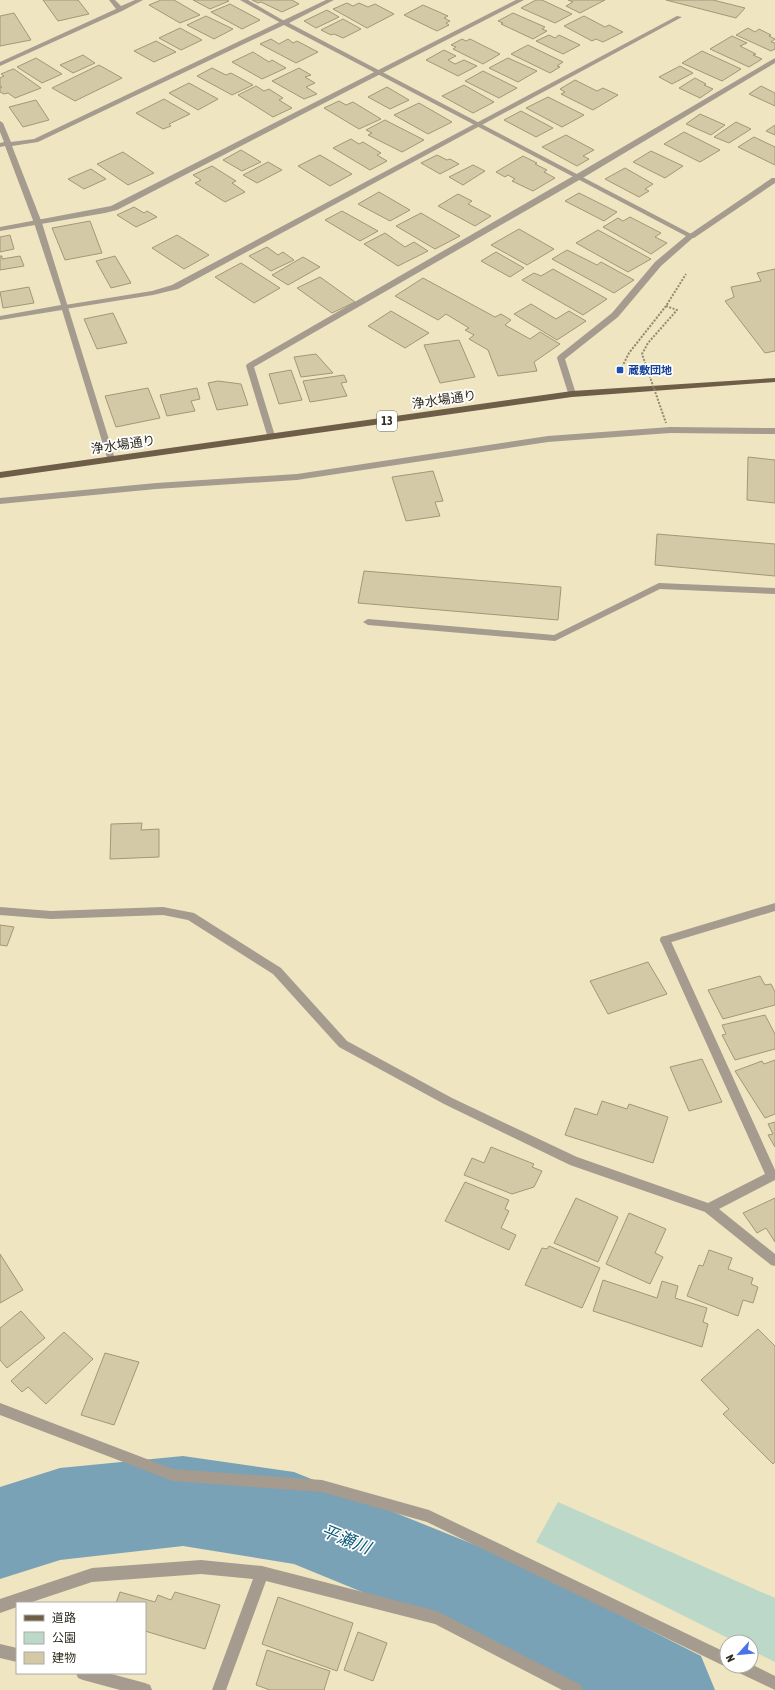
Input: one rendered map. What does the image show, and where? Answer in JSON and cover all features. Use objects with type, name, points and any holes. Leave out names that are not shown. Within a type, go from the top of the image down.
[{"type":"main road","name":"浄水場通り","points":[[0,475],[111,458],[572,394],[775,380]]},
{"type":"street","points":[[112,0],[120,10]]},
{"type":"street","points":[[0,64],[140,0]]},
{"type":"street","points":[[243,0],[691,236]]},
{"type":"street","points":[[4,145],[36,141],[331,0]]},
{"type":"street","points":[[0,229],[105,211],[114,208],[521,0]]},
{"type":"street","points":[[0,318],[153,293],[175,287],[679,17]]},
{"type":"street","points":[[271,436],[250,366],[578,177],[775,60]]},
{"type":"street","points":[[0,123],[4,145],[38,223],[111,458]]},
{"type":"street","points":[[572,394],[561,358],[615,315],[658,264],[691,236],[775,180]]},
{"type":"street","points":[[0,500],[156,486],[297,477],[548,439],[670,430],[775,431]]},
{"type":"street","points":[[368,622],[555,638],[659,586],[775,592]]},
{"type":"street","points":[[709,1208],[772,1176],[665,940],[775,907]]},
{"type":"street","points":[[0,911],[51,915],[163,911],[190,916],[277,971],[343,1044],[448,1101],[574,1161],[709,1208],[775,1261]]},
{"type":"street","points":[[0,1409],[172,1475],[322,1486],[429,1516],[719,1656]]},
{"type":"street","points":[[0,1606],[92,1575],[201,1567],[262,1573],[437,1618],[576,1690]]},
{"type":"street","points":[[219,1690],[262,1573]]},
{"type":"street","points":[[0,1650],[16,1655]]},
{"type":"street","points":[[87,1674],[145,1690]]},
{"type":"street","points":[[756,1674],[775,1683]]},
{"type":"path","points":[[620,370],[629,353],[666,306],[690,269]]},
{"type":"path","points":[[666,306],[676,310],[648,343],[642,354],[666,422]]},
{"type":"green space","points":[[558,1502],[775,1598],[775,1662],[759,1654],[759,1634],[720,1634],[536,1542]]},
{"type":"building","points":[[43,0],[78,0],[89,14],[58,21]]},
{"type":"building","points":[[161,0],[174,0],[200,15],[180,23],[149,5]]},
{"type":"building","points":[[193,0],[227,0],[229,1],[210,9]]},
{"type":"building","points":[[252,0],[292,0],[299,4],[282,12],[261,2],[258,3]]},
{"type":"building","points":[[536,0],[542,0],[572,14],[555,23],[521,8]]},
{"type":"building","points":[[568,0],[605,0],[580,13],[566,6],[573,2]]},
{"type":"building","points":[[666,0],[713,0],[745,8],[736,18]]},
{"type":"building","points":[[347,3],[353,6],[359,3],[368,7],[375,4],[394,14],[367,28],[333,9]]},
{"type":"building","points":[[230,4],[260,20],[242,29],[211,12]]},
{"type":"building","points":[[423,5],[448,16],[444,18],[450,21],[446,23],[449,25],[437,31],[404,15]]},
{"type":"building","points":[[327,10],[339,17],[316,28],[304,21]]},
{"type":"building","points":[[14,13],[31,40],[0,46],[0,16]]},
{"type":"building","points":[[513,13],[545,27],[542,29],[547,31],[533,39],[501,24],[503,23],[498,21]]},
{"type":"building","points":[[206,16],[233,29],[214,39],[187,25]]},
{"type":"building","points":[[584,16],[605,27],[609,25],[623,32],[603,42],[596,39],[592,41],[564,26]]},
{"type":"building","points":[[343,19],[361,29],[343,38],[334,34],[331,35],[321,30]]},
{"type":"building","points":[[180,28],[202,40],[181,50],[159,38]]},
{"type":"building","points":[[748,28],[755,32],[759,29],[771,35],[769,36],[775,39],[771,42],[775,43],[775,49],[771,51],[736,35]]},
{"type":"building","points":[[549,35],[555,38],[559,35],[580,45],[563,54],[536,41]]},
{"type":"building","points":[[732,36],[747,43],[740,46],[756,54],[753,55],[762,59],[749,67],[710,49]]},
{"type":"building","points":[[271,39],[279,44],[288,39],[293,43],[297,41],[318,52],[296,63],[260,44]]},
{"type":"building","points":[[462,39],[466,41],[470,39],[500,54],[483,64],[453,49],[456,47],[451,45]]},
{"type":"building","points":[[156,41],[176,52],[154,62],[134,51]]},
{"type":"building","points":[[528,45],[563,62],[557,66],[560,67],[550,73],[511,54]]},
{"type":"building","points":[[444,50],[456,56],[448,60],[455,64],[464,60],[477,66],[458,76],[426,60]]},
{"type":"building","points":[[702,51],[741,69],[722,81],[682,63]]},
{"type":"building","points":[[253,52],[269,62],[272,60],[286,68],[262,79],[232,62]]},
{"type":"building","points":[[83,55],[95,63],[73,73],[60,65]]},
{"type":"building","points":[[36,58],[62,74],[42,83],[17,67]]},
{"type":"building","points":[[508,58],[537,71],[518,82],[489,68]]},
{"type":"building","points":[[99,65],[122,78],[75,101],[52,88]]},
{"type":"building","points":[[680,66],[693,73],[672,84],[659,77]]},
{"type":"building","points":[[212,68],[226,75],[231,73],[253,85],[232,95],[197,76]]},
{"type":"building","points":[[299,68],[311,75],[305,77],[315,83],[306,87],[317,94],[304,99],[272,81]]},
{"type":"building","points":[[13,69],[41,88],[15,98],[8,93],[4,94],[0,92],[0,88],[2,87],[0,86],[0,78],[4,76],[1,74]]},
{"type":"building","points":[[483,71],[517,88],[499,98],[465,81]]},
{"type":"building","points":[[695,78],[706,84],[704,85],[713,89],[700,98],[679,88]]},
{"type":"building","points":[[575,80],[597,91],[603,88],[618,95],[593,110],[561,94],[565,92],[560,89]]},
{"type":"building","points":[[189,83],[218,99],[198,110],[169,93]]},
{"type":"building","points":[[464,85],[494,102],[473,113],[442,96]]},
{"type":"building","points":[[256,86],[264,91],[269,89],[283,98],[279,100],[292,108],[273,117],[238,95]]},
{"type":"building","points":[[761,86],[775,93],[775,106],[749,94]]},
{"type":"building","points":[[387,87],[409,100],[390,109],[368,97]]},
{"type":"building","points":[[548,97],[584,115],[562,127],[526,108]]},
{"type":"building","points":[[164,99],[190,114],[169,124],[171,126],[163,129],[136,113]]},
{"type":"building","points":[[36,100],[49,120],[23,127],[9,107]]},
{"type":"building","points":[[339,101],[346,105],[353,102],[381,119],[359,129],[324,108]]},
{"type":"building","points":[[419,103],[452,122],[428,134],[394,115]]},
{"type":"building","points":[[521,111],[553,128],[536,137],[504,120]]},
{"type":"building","points":[[700,114],[725,125],[711,135],[686,124]]},
{"type":"building","points":[[385,120],[424,140],[402,152],[368,135],[372,133],[366,130]]},
{"type":"building","points":[[736,122],[751,129],[729,143],[714,137]]},
{"type":"building","points":[[775,125],[775,135],[766,131]]},
{"type":"building","points":[[684,132],[720,150],[700,162],[664,144]]},
{"type":"building","points":[[566,135],[594,150],[583,156],[589,159],[577,166],[542,147]]},
{"type":"building","points":[[754,137],[775,147],[775,165],[738,147]]},
{"type":"building","points":[[351,139],[359,144],[363,142],[381,153],[377,155],[387,161],[370,170],[333,148]]},
{"type":"building","points":[[241,150],[261,162],[242,171],[223,160]]},
{"type":"building","points":[[651,151],[683,166],[665,178],[633,162]]},
{"type":"building","points":[[123,152],[154,173],[128,185],[97,164]]},
{"type":"building","points":[[320,155],[352,174],[330,186],[298,166]]},
{"type":"building","points":[[437,155],[447,160],[450,159],[459,164],[440,174],[421,163]]},
{"type":"building","points":[[523,156],[537,163],[535,164],[547,170],[544,172],[555,178],[533,191],[512,181],[515,179],[508,175],[505,177],[496,172]]},
{"type":"building","points":[[268,162],[282,170],[257,183],[243,175]]},
{"type":"building","points":[[473,165],[485,171],[463,185],[449,177]]},
{"type":"building","points":[[212,166],[236,181],[232,183],[245,192],[225,202],[195,183],[201,180],[193,175]]},
{"type":"building","points":[[625,168],[653,184],[645,189],[649,191],[639,197],[605,179]]},
{"type":"building","points":[[91,169],[106,179],[84,189],[68,179]]},
{"type":"building","points":[[379,192],[410,210],[390,221],[358,204]]},
{"type":"building","points":[[579,193],[617,212],[604,221],[565,201]]},
{"type":"building","points":[[458,194],[472,201],[468,204],[491,216],[475,226],[438,206]]},
{"type":"building","points":[[134,207],[144,213],[147,211],[157,217],[136,227],[117,215]]},
{"type":"building","points":[[342,211],[378,231],[360,241],[325,220]]},
{"type":"building","points":[[421,213],[460,236],[435,249],[396,226]]},
{"type":"building","points":[[630,217],[661,233],[655,237],[667,243],[651,254],[603,227],[618,218],[623,221]]},
{"type":"building","points":[[90,221],[102,253],[65,260],[52,228]]},
{"type":"building","points":[[519,229],[554,249],[527,265],[491,245]]},
{"type":"building","points":[[598,230],[651,259],[628,272],[576,243]]},
{"type":"building","points":[[385,233],[405,247],[414,242],[428,251],[398,266],[364,244]]},
{"type":"building","points":[[10,235],[14,249],[0,252],[0,237]]},
{"type":"building","points":[[177,235],[209,255],[184,269],[152,248]]},
{"type":"building","points":[[267,247],[278,255],[283,252],[294,260],[271,271],[249,256]]},
{"type":"building","points":[[567,250],[597,265],[601,262],[634,280],[614,293],[552,259]]},
{"type":"building","points":[[496,252],[524,268],[510,277],[481,261]]},
{"type":"building","points":[[0,256],[2,256],[2,259],[20,256],[24,266],[0,270]]},
{"type":"building","points":[[115,256],[131,283],[111,288],[96,261]]},
{"type":"building","points":[[303,257],[320,267],[288,285],[272,275]]},
{"type":"building","points":[[241,263],[280,288],[254,303],[215,277]]},
{"type":"building","points":[[553,269],[607,299],[583,315],[522,280],[534,273],[541,276]]},
{"type":"building","points":[[775,269],[775,351],[765,353],[725,301],[734,297],[731,287],[761,281],[757,273]]},
{"type":"building","points":[[320,277],[355,302],[332,313],[297,288]]},
{"type":"building","points":[[423,278],[495,317],[501,314],[511,320],[505,325],[530,339],[540,332],[560,344],[534,362],[537,371],[498,376],[488,350],[469,339],[474,335],[465,330],[469,328],[446,314],[438,320],[395,296]]},
{"type":"building","points":[[29,287],[34,303],[3,308],[0,292]]},
{"type":"building","points":[[531,304],[556,319],[569,311],[586,321],[557,340],[514,314]]},
{"type":"building","points":[[391,311],[429,333],[405,348],[368,326]]},
{"type":"building","points":[[113,313],[127,343],[97,349],[84,319]]},
{"type":"building","points":[[459,340],[475,377],[440,383],[424,345]]},
{"type":"building","points":[[316,354],[333,373],[301,377],[294,357]]},
{"type":"building","points":[[291,370],[302,400],[279,404],[269,374]]},
{"type":"building","points":[[344,375],[347,382],[341,383],[347,396],[310,402],[303,381]]},
{"type":"building","points":[[218,381],[241,384],[248,405],[217,410],[208,383]]},
{"type":"building","points":[[148,388],[160,418],[116,427],[105,396]]},
{"type":"building","points":[[197,388],[200,399],[191,401],[195,411],[167,416],[160,395]]},
{"type":"building","points":[[748,457],[775,460],[775,503],[747,500]]},
{"type":"building","points":[[433,471],[443,501],[435,502],[440,516],[406,521],[392,477]]},
{"type":"building","points":[[657,534],[775,544],[775,576],[655,565]]},
{"type":"building","points":[[364,571],[561,587],[558,620],[358,603]]},
{"type":"building","points":[[142,823],[141,830],[159,829],[159,857],[110,859],[111,824]]},
{"type":"building","points":[[0,925],[14,927],[7,946],[0,945]]},
{"type":"building","points":[[648,962],[667,994],[608,1014],[590,981]]},
{"type":"building","points":[[760,976],[765,985],[771,984],[775,992],[775,1005],[723,1019],[708,990]]},
{"type":"building","points":[[765,1015],[775,1034],[775,1049],[735,1060],[722,1035],[726,1034],[722,1025]]},
{"type":"building","points":[[702,1059],[722,1102],[689,1111],[670,1067]]},
{"type":"building","points":[[775,1060],[775,1114],[765,1118],[735,1071],[762,1061],[764,1064]]},
{"type":"building","points":[[602,1101],[627,1109],[629,1104],[668,1117],[653,1163],[565,1135],[575,1108],[597,1115]]},
{"type":"building","points":[[775,1122],[775,1147],[768,1135],[773,1134],[768,1124]]},
{"type":"building","points":[[491,1147],[534,1164],[532,1167],[542,1171],[534,1187],[512,1194],[464,1175],[472,1158],[484,1163]]},
{"type":"building","points":[[465,1182],[509,1200],[505,1209],[509,1211],[501,1228],[516,1235],[509,1250],[445,1221]]},
{"type":"building","points":[[576,1198],[618,1217],[598,1262],[554,1243]]},
{"type":"building","points":[[775,1198],[775,1242],[766,1228],[757,1233],[743,1213]]},
{"type":"building","points":[[629,1213],[666,1229],[655,1253],[663,1257],[650,1284],[606,1264]]},
{"type":"building","points":[[549,1246],[600,1268],[582,1308],[525,1285],[542,1248],[547,1249]]},
{"type":"building","points":[[709,1250],[732,1258],[728,1269],[753,1278],[751,1284],[758,1287],[753,1303],[743,1300],[738,1316],[687,1296],[699,1265],[703,1266]]},
{"type":"building","points":[[0,1254],[23,1290],[0,1303]]},
{"type":"building","points":[[603,1280],[657,1298],[662,1281],[678,1286],[675,1298],[707,1308],[703,1322],[708,1324],[702,1347],[593,1311]]},
{"type":"building","points":[[21,1311],[45,1338],[7,1368],[0,1360],[0,1328]]},
{"type":"building","points":[[758,1329],[775,1346],[775,1462],[773,1464],[723,1414],[729,1409],[701,1380]]},
{"type":"building","points":[[64,1332],[93,1359],[46,1404],[28,1387],[22,1392],[11,1381]]},
{"type":"building","points":[[105,1353],[139,1362],[114,1425],[81,1415]]},
{"type":"building","points":[[120,1592],[155,1602],[158,1595],[171,1600],[175,1592],[220,1605],[205,1649],[146,1631],[146,1602],[116,1602]]},
{"type":"building","points":[[278,1597],[353,1623],[337,1671],[262,1644]]},
{"type":"building","points":[[358,1632],[387,1643],[373,1681],[344,1670]]},
{"type":"building","points":[[267,1650],[330,1671],[324,1690],[270,1690],[256,1685]]},
{"type":"waterway","name":"平瀬川","points":[[0,1533],[60,1514],[183,1501],[294,1518],[477,1592],[667,1690]]},
{"type":"place","name":"蔵敷団地","points":[[620,370]]}]
